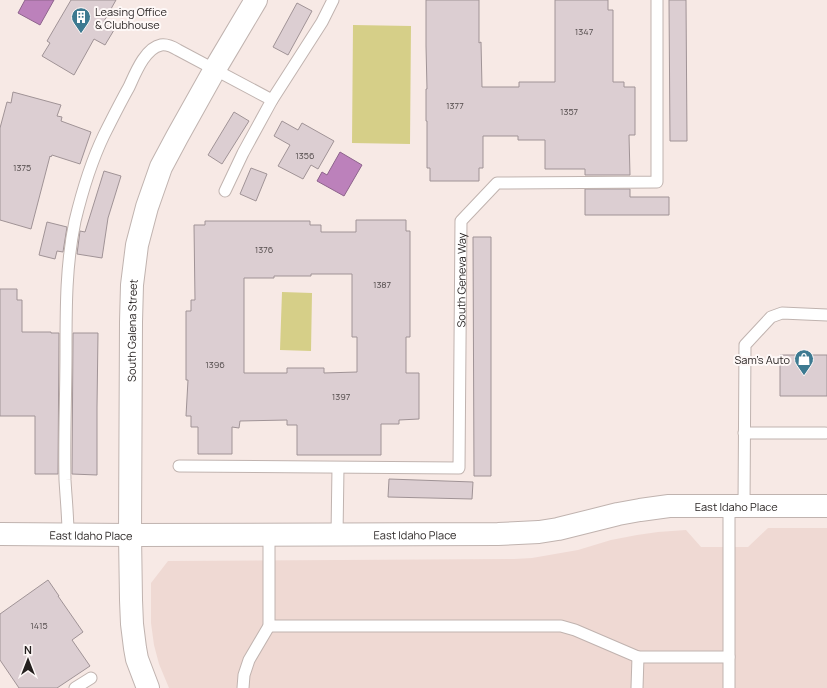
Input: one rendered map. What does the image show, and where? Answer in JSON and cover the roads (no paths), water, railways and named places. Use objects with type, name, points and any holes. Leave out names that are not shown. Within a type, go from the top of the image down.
[{"type":"street","name":"South Galena Street","points":[[148,688],[137,659],[133,634],[131,600],[131,322],[132,284],[138,245],[147,207],[161,167],[215,69],[256,0]]},
{"type":"street","name":"East Idaho Place","points":[[0,534],[517,534],[558,529],[618,514],[669,506],[827,506]]},
{"type":"lane","points":[[225,191],[243,153],[272,100],[322,22],[333,0]]},
{"type":"lane","name":"South Geneva Way","points":[[179,466],[459,468],[461,220],[497,184],[657,182],[657,0]]},
{"type":"lane","points":[[68,534],[65,473],[68,268],[76,221],[88,176],[99,146],[139,66],[151,51],[162,45],[178,50],[272,100]]},
{"type":"lane","points":[[729,688],[736,506],[744,433],[745,345],[771,317],[782,313],[827,315]]},
{"type":"lane","points":[[744,433],[825,433]]},
{"type":"lane","points":[[337,535],[338,468]]},
{"type":"lane","points":[[243,688],[244,675],[249,660],[269,626],[269,535]]},
{"type":"lane","points":[[269,626],[561,626],[575,630],[638,657],[729,657]]},
{"type":"lane","points":[[637,688],[638,657]]},
{"type":"lane","points":[[75,688],[91,678]]},
{"type":"place","name":"Leasing Office & Clubhouse","points":[[81,34]]},
{"type":"place","name":"Sam's Auto","points":[[804,376]]}]
